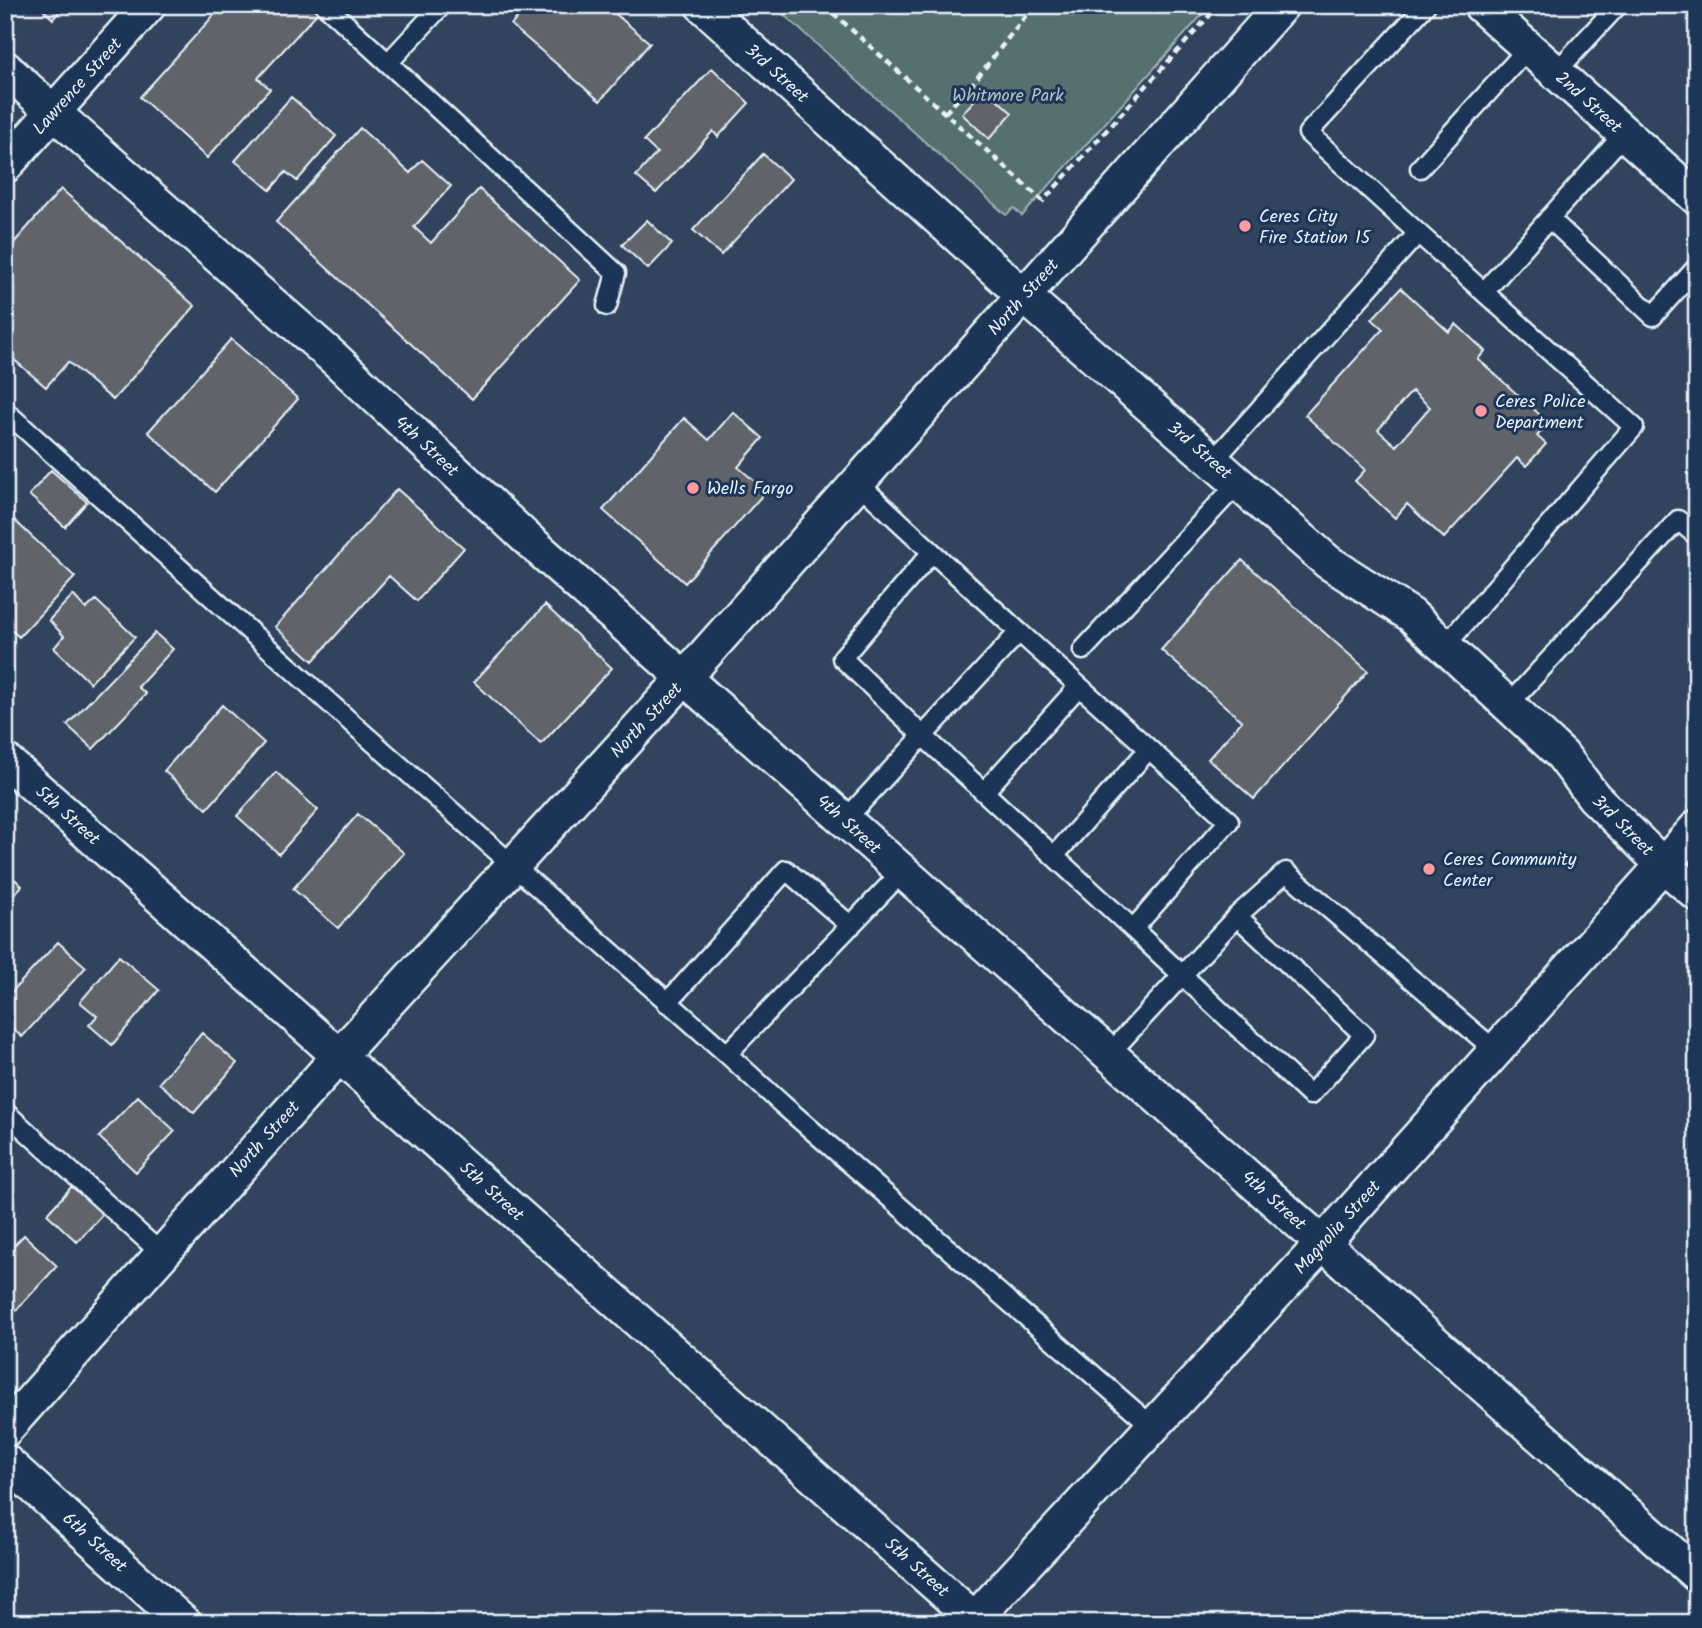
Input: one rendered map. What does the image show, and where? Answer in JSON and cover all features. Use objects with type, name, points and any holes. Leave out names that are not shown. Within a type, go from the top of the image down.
[{"type":"street","name":"Lawrence Street","points":[[5,166],[149,5]]},
{"type":"street","name":"3rd Street","points":[[702,5],[1024,296],[1328,562],[1411,615],[1562,755],[1594,797],[1697,894]]},
{"type":"street","name":"North Street","points":[[5,1430],[339,1056],[685,677],[1282,5]]},
{"type":"street","name":"2nd Street","points":[[1480,5],[1697,198]]},
{"type":"street","name":"4th Street","points":[[5,68],[325,350],[524,536],[1697,1576]]},
{"type":"street","name":"5th Street","points":[[5,760],[975,1621]]},
{"type":"street","name":"Magnolia Street","points":[[975,1621],[1323,1243],[1697,827]]},
{"type":"street","name":"6th Street","points":[[5,1461],[184,1623]]},
{"type":"lane","points":[[325,5],[617,273],[607,306]]},
{"type":"lane","points":[[388,63],[443,5]]},
{"type":"lane","points":[[1426,5],[1308,133],[1634,427],[1445,646]]},
{"type":"lane","points":[[1556,72],[1618,5]]},
{"type":"lane","points":[[1420,168],[1528,48]]},
{"type":"lane","points":[[1484,292],[1624,134]]},
{"type":"lane","points":[[1549,218],[1653,316],[1697,267]]},
{"type":"lane","points":[[1213,461],[1418,233]]},
{"type":"lane","points":[[5,411],[667,1003],[1153,1427]]},
{"type":"lane","points":[[858,483],[1229,821],[1133,929]]},
{"type":"lane","points":[[1083,650],[1238,483]]},
{"type":"lane","points":[[1508,705],[1678,520],[1697,536]]},
{"type":"lane","points":[[932,552],[842,658],[1310,1095],[1364,1035],[1237,916]]},
{"type":"lane","points":[[845,820],[1019,632]]},
{"type":"lane","points":[[984,792],[1079,686]]},
{"type":"lane","points":[[1054,856],[1149,749]]},
{"type":"lane","points":[[667,1003],[786,870],[851,926]]},
{"type":"lane","points":[[727,1054],[903,871]]},
{"type":"lane","points":[[1109,1054],[1237,916],[1286,872],[1496,1051]]},
{"type":"lane","points":[[5,1112],[162,1254]]},
{"type":"path","points":[[824,5],[1043,201],[1219,5]]},
{"type":"path","points":[[945,113],[973,83],[1034,5]]},
{"type":"green space","name":"Whitmore Park","points":[[773,5],[1211,5],[1022,216],[1014,208],[1006,215]]},
{"type":"building","points":[[38,5],[65,5],[53,19]]},
{"type":"building","points":[[223,5],[313,5],[319,11],[258,78],[270,89],[207,158],[140,97]]},
{"type":"building","points":[[528,5],[605,5],[650,43],[600,101],[511,25]]},
{"type":"building","points":[[712,68],[749,103],[718,137],[713,131],[656,193],[636,176],[657,153],[644,141]]},
{"type":"building","points":[[985,88],[1012,113],[989,139],[962,114]]},
{"type":"building","points":[[291,97],[336,136],[297,181],[286,172],[270,190],[235,161]]},
{"type":"building","points":[[360,128],[410,173],[422,160],[451,186],[414,227],[431,243],[479,189],[580,280],[472,399],[276,222]]},
{"type":"building","points":[[763,154],[791,179],[721,255],[693,230]]},
{"type":"building","points":[[61,189],[195,306],[113,400],[68,362],[46,387],[5,352],[5,253]]},
{"type":"building","points":[[647,220],[672,244],[648,269],[622,245]]},
{"type":"building","name":"Ceres Police Department","points":[[1401,288],[1449,332],[1456,324],[1485,351],[1478,359],[1549,423],[1537,436],[1546,444],[1526,466],[1517,458],[1444,538],[1407,504],[1395,518],[1355,481],[1365,470],[1305,415],[1383,329],[1372,319]],"holes":[[[1412,391],[1430,407],[1396,446],[1378,430]]]},
{"type":"building","points":[[231,339],[298,399],[215,492],[148,432]]},
{"type":"building","points":[[733,412],[763,438],[738,467],[766,491],[685,583],[603,510],[684,418],[709,440]]},
{"type":"building","points":[[51,470],[87,502],[65,527],[29,495]]},
{"type":"building","points":[[397,489],[464,548],[417,601],[389,576],[313,661],[275,627]]},
{"type":"building","points":[[12,518],[75,577],[19,637],[5,624],[5,526]]},
{"type":"building","points":[[1242,560],[1368,671],[1254,799],[1208,759],[1242,721],[1161,650]]},
{"type":"building","points":[[73,595],[86,609],[96,600],[135,637],[90,683],[54,648],[64,636],[49,620]]},
{"type":"building","points":[[545,605],[612,668],[541,744],[474,682]]},
{"type":"building","points":[[155,633],[173,649],[138,687],[146,694],[93,749],[67,725]]},
{"type":"building","points":[[222,705],[264,743],[207,809],[164,771]]},
{"type":"building","points":[[276,772],[318,810],[279,854],[237,816]]},
{"type":"building","points":[[358,814],[404,853],[338,928],[293,889]]},
{"type":"building","points":[[5,870],[22,886],[5,904]]},
{"type":"building","points":[[58,942],[86,967],[22,1037],[5,1021],[5,999]]},
{"type":"building","points":[[119,956],[159,990],[112,1045],[89,1025],[97,1016],[80,1002]]},
{"type":"building","points":[[202,1033],[237,1063],[194,1113],[159,1083]]},
{"type":"building","points":[[138,1096],[175,1131],[136,1172],[99,1137]]},
{"type":"building","points":[[74,1184],[104,1213],[77,1242],[47,1214]]},
{"type":"building","points":[[24,1235],[57,1266],[11,1316],[5,1311],[5,1255]]},
{"type":"place","name":"Ceres City Fire Station 15","points":[[1245,226]]},
{"type":"place","name":"Ceres Police Department","points":[[1481,411]]},
{"type":"place","name":"Wells Fargo","points":[[693,488]]},
{"type":"place","name":"Ceres Community Center","points":[[1429,869]]}]
